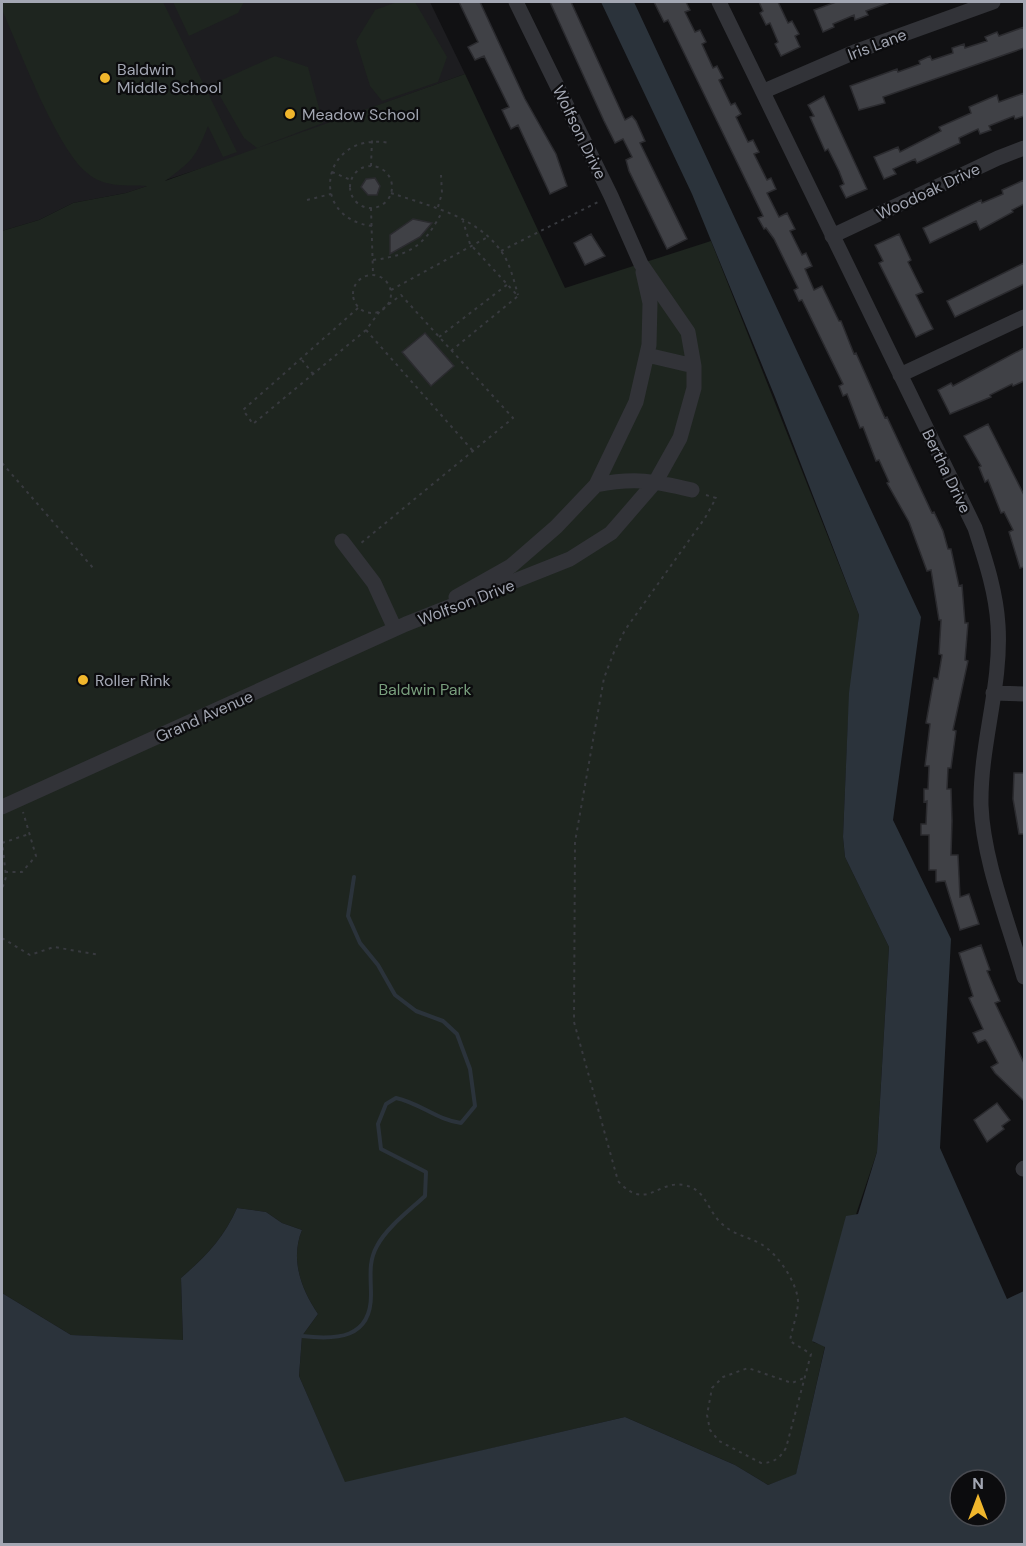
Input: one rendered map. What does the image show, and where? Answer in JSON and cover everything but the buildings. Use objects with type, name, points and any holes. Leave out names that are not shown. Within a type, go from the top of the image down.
[{"type":"street","name":"Wolfson Drive","points":[[400,627],[511,566],[556,527],[596,485],[636,402],[647,355],[650,303],[641,264],[611,196],[516,2]]},
{"type":"street","name":"Bertha Drive","points":[[719,2],[975,528],[991,576],[998,625],[993,693],[985,740],[981,809],[990,859],[1024,977]]},
{"type":"street","name":"Iris Lane","points":[[764,91],[857,51],[993,2]]},
{"type":"street","name":"Woodoak Drive","points":[[832,236],[1024,148]]},
{"type":"street","name":"Wolfson Drive","points":[[400,627],[570,559],[611,533],[656,481],[680,438],[694,388],[694,366],[688,332],[641,264]]},
{"type":"street","points":[[900,375],[1024,317]]},
{"type":"street","points":[[647,355],[694,366]]},
{"type":"street","points":[[596,485],[627,478],[656,481],[692,490]]},
{"type":"street","points":[[346,546],[374,583],[400,627]]},
{"type":"street","name":"Grand Avenue","points":[[2,807],[400,627]]},
{"type":"street","points":[[993,693],[1024,694]]},
{"type":"path","points":[[371,166],[372,140]]},
{"type":"path","points":[[372,226],[350,219],[339,209],[329,186],[331,172],[337,159],[348,148],[372,140],[390,143]]},
{"type":"path","points":[[371,166],[387,173],[392,186],[391,193],[383,203],[371,207],[354,199],[351,180],[360,169],[371,166]]},
{"type":"path","points":[[331,172],[351,180]]},
{"type":"path","points":[[437,208],[442,193],[441,175]]},
{"type":"path","points":[[391,193],[442,210],[463,221],[486,238],[501,251],[518,296]]},
{"type":"path","points":[[307,200],[331,194]]},
{"type":"path","points":[[501,251],[611,196]]},
{"type":"path","points":[[371,207],[373,274]]},
{"type":"path","points":[[373,260],[396,257],[417,248],[432,230],[442,210]]},
{"type":"path","points":[[463,221],[471,244],[518,296]]},
{"type":"path","points":[[391,290],[471,244],[486,238]]},
{"type":"path","points":[[380,311],[368,312],[358,308],[354,301],[354,288],[361,278],[373,274],[385,279],[391,290],[390,302],[386,306]]},
{"type":"path","points":[[346,546],[473,451],[513,418],[401,295],[400,284]]},
{"type":"path","points":[[439,337],[508,284]]},
{"type":"path","points":[[358,308],[243,410],[254,424],[366,330],[380,311],[401,295]]},
{"type":"path","points":[[451,351],[518,296]]},
{"type":"path","points":[[366,330],[473,451]]},
{"type":"path","points":[[301,359],[313,374]]},
{"type":"path","points":[[2,463],[94,569]]},
{"type":"path","points":[[692,490],[716,498],[705,518],[625,630],[604,678],[574,850],[574,1022],[618,1181],[625,1189],[644,1196],[681,1184],[696,1189],[726,1229],[762,1244],[771,1252],[796,1292],[797,1306],[790,1341],[811,1354],[786,1448],[776,1460],[761,1463],[718,1441],[710,1430],[707,1415],[709,1395],[712,1388],[723,1377],[748,1368],[792,1383],[804,1378]]},
{"type":"path","points":[[5,872],[22,872],[36,856],[20,799]]},
{"type":"path","points":[[2,889],[5,872],[2,842],[29,834]]},
{"type":"path","points":[[2,938],[30,956],[54,947],[86,955],[100,955]]},
{"type":"shaded area","points":[[2,2],[430,2],[465,74],[239,156],[126,193],[73,203],[39,220],[2,231]]},
{"type":"shaded area","points":[[601,2],[634,2],[921,617],[893,820],[951,939],[940,1148],[1007,1299],[1024,1291],[1024,1544],[2,1544],[2,1293],[71,1335],[183,1340],[181,1278],[213,1246],[226,1229],[237,1208],[266,1212],[282,1223],[302,1230],[297,1252],[299,1274],[318,1314],[302,1336],[299,1376],[345,1482],[625,1417],[735,1465],[768,1485],[796,1474],[825,1347],[812,1341],[846,1216],[858,1214],[877,1152],[889,947],[845,857],[843,837],[849,693],[859,615],[775,397],[692,194]]},
{"type":"green space","name":"Baldwin Park","points":[[2,2],[163,2],[237,152],[223,157],[208,126],[192,158],[165,181],[465,74],[565,288],[711,241],[859,615],[848,721],[843,837],[845,857],[889,947],[877,1152],[813,1342],[825,1346],[796,1475],[768,1485],[735,1465],[625,1417],[345,1483],[299,1376],[302,1336],[318,1314],[299,1274],[297,1252],[302,1230],[282,1223],[266,1212],[237,1208],[226,1229],[213,1246],[181,1278],[183,1341],[71,1335],[2,1293],[2,231],[39,220],[73,203],[126,193],[147,186],[115,185],[100,181],[86,172],[74,159],[39,96],[2,10]]},
{"type":"green space","points":[[173,2],[244,2],[238,13],[189,36]]},
{"type":"green space","points":[[397,2],[415,2],[447,57],[438,82],[382,101],[370,86],[356,41],[375,10]]},
{"type":"green space","points":[[275,56],[308,67],[323,123],[257,148],[244,138],[213,84]]},
{"type":"waterway","points":[[302,1336],[339,1336],[358,1328],[365,1321],[371,1295],[371,1264],[374,1252],[381,1239],[425,1196],[426,1172],[381,1149],[378,1124],[386,1104],[396,1098],[405,1100],[444,1119],[461,1123],[475,1106],[470,1069],[457,1034],[443,1021],[416,1011],[395,995],[378,965],[360,943],[348,916],[354,877]]},
{"type":"place","name":"Baldwin Middle School","points":[[105,78]]},
{"type":"place","name":"Meadow School","points":[[290,114]]},
{"type":"place","name":"Roller Rink","points":[[83,680]]}]
